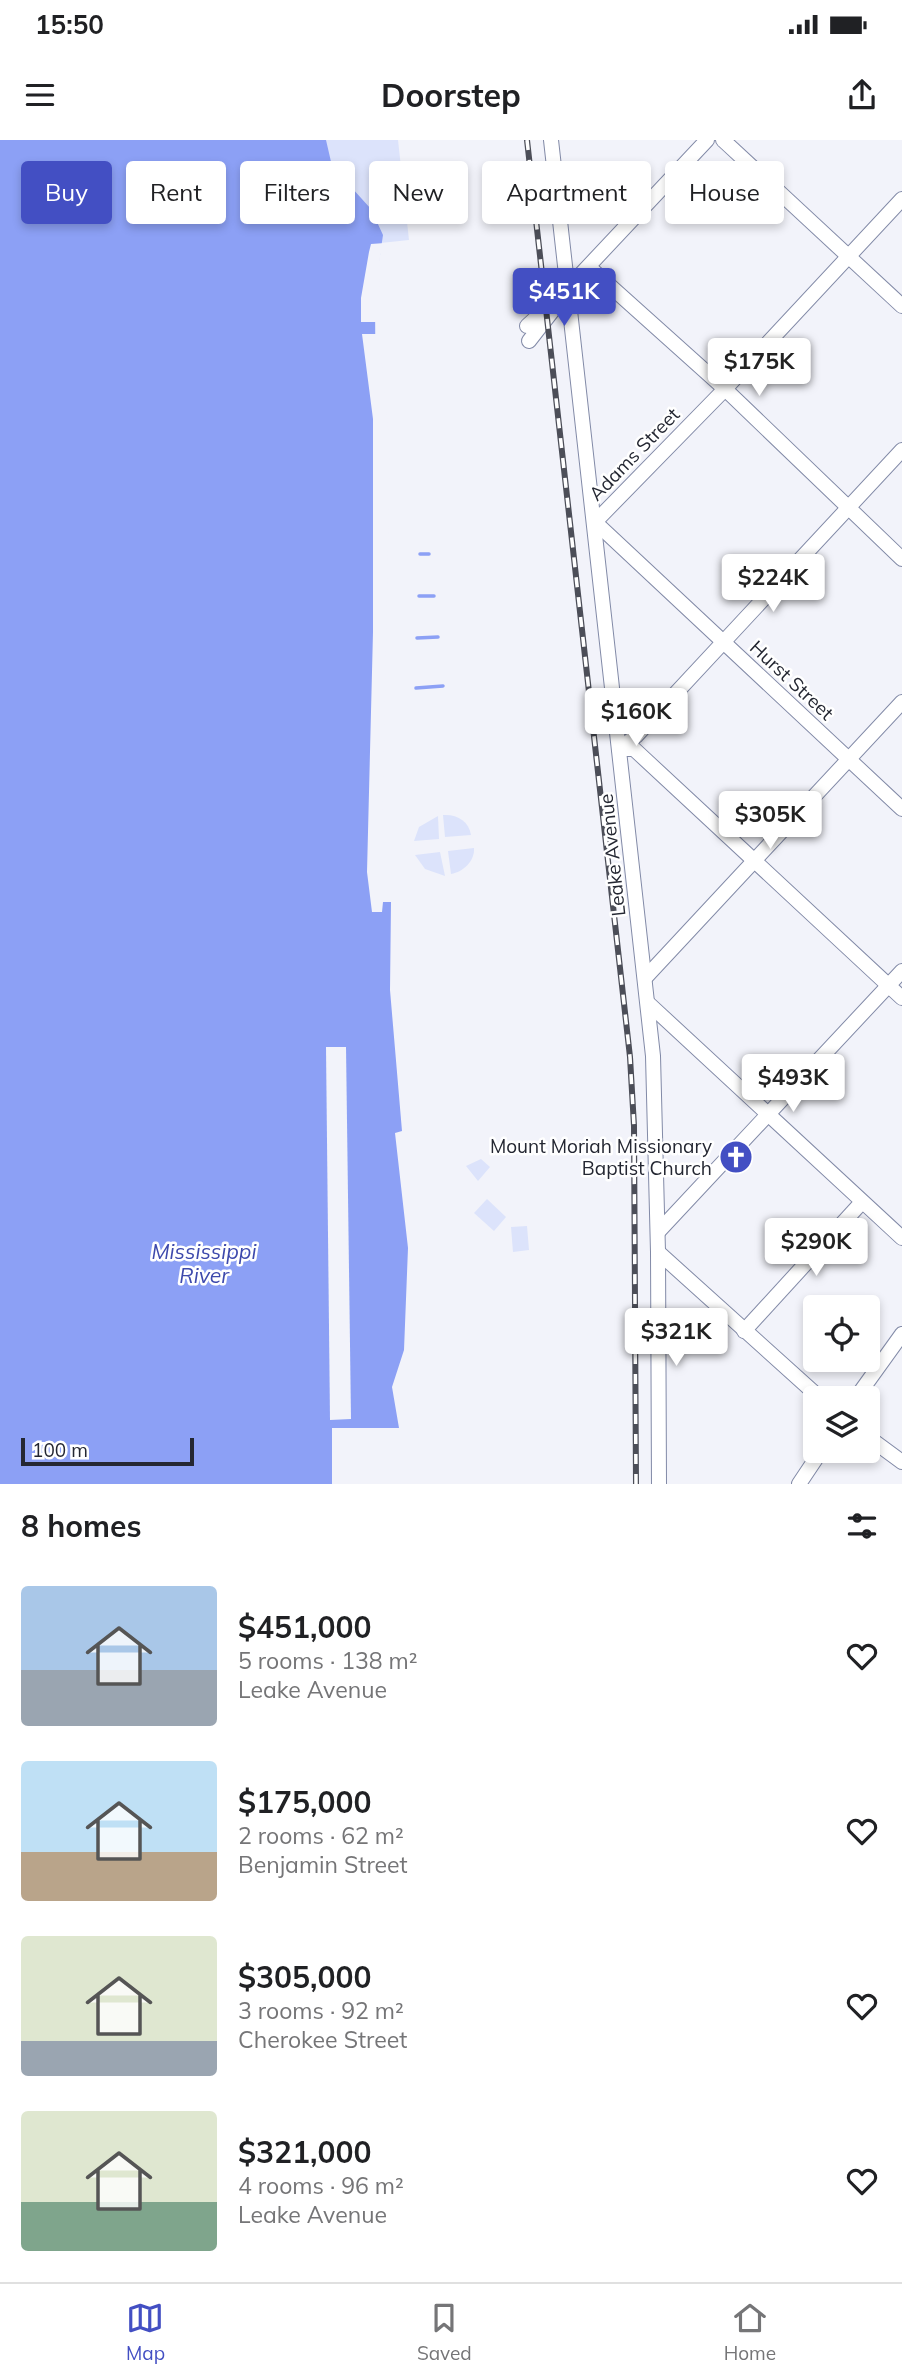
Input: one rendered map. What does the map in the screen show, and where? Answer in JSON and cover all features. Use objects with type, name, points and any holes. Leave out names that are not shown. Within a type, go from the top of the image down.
[{"type":"street","name":"Leake Avenue","points":[[551,140],[649,1004],[657,1102],[659,1484]]},
{"type":"street","points":[[527,326],[589,267],[707,140]]},
{"type":"street","points":[[723,140],[902,306]]},
{"type":"street","name":"Adams Street","points":[[595,522],[725,389],[902,199]]},
{"type":"street","points":[[589,267],[725,389],[902,559]]},
{"type":"street","points":[[529,341],[547,322],[567,289]]},
{"type":"street","points":[[619,749],[636,736],[902,450]]},
{"type":"street","name":"Hurst Street","points":[[595,522],[902,809]]},
{"type":"street","points":[[645,978],[902,702]]},
{"type":"street","points":[[619,749],[634,749],[902,998]]},
{"type":"street","points":[[658,1232],[902,971]]},
{"type":"street","points":[[649,1004],[902,1238]]},
{"type":"street","points":[[744,1331],[862,1202]]},
{"type":"street","points":[[659,1252],[806,1386]]},
{"type":"street","points":[[865,1386],[902,1334]]},
{"type":"street","points":[[880,1446],[902,1462]]},
{"type":"street","points":[[799,1484],[813,1463]]},
{"type":"shaded area","points":[[303,140],[398,140],[400,161],[369,161],[369,224],[407,224],[409,240],[371,244],[355,220],[355,161],[317,161]]},
{"type":"shaded area","points":[[443,815],[462,819],[471,835],[445,837]]},
{"type":"shaded area","points":[[438,816],[439,839],[414,841],[419,827]]},
{"type":"shaded area","points":[[474,848],[473,857],[467,865],[451,874],[448,851]]},
{"type":"shaded area","points":[[440,852],[445,876],[425,869],[415,855]]},
{"type":"shaded area","points":[[481,1159],[490,1167],[478,1181],[466,1166]]},
{"type":"shaded area","points":[[487,1199],[506,1217],[494,1231],[474,1213]]},
{"type":"shaded area","points":[[527,1226],[529,1250],[513,1252],[511,1227]]},
{"type":"water","name":"Mississippi River","points":[[0,140],[326,140],[331,161],[240,161],[240,224],[355,224],[355,191],[369,207],[369,224],[378,224],[383,235],[375,289],[378,902],[391,902],[390,990],[402,1131],[395,1133],[408,1248],[404,1350],[392,1387],[399,1428],[405,1428],[405,1484],[0,1484]]},
{"type":"pier","points":[[385,243],[380,256],[379,322],[361,322],[361,298],[371,244]]},
{"type":"pier","points":[[362,334],[379,334],[390,448],[381,898],[389,898],[390,902],[383,902],[382,912],[372,912],[367,872],[373,632],[373,419]]},
{"type":"pier","points":[[326,1047],[346,1047],[351,1419],[330,1420]]},
{"type":"pier","points":[[332,1428],[405,1428],[405,1484],[332,1484]]},
{"type":"waterway","points":[[420,554],[429,554]]},
{"type":"waterway","points":[[419,596],[434,596]]},
{"type":"waterway","points":[[417,638],[438,637]]},
{"type":"waterway","points":[[416,688],[443,686]]},
{"type":"railway","points":[[527,140],[630,1057],[634,1126],[636,1484]]},
{"type":"place","name":"Mount Moriah Missionary Baptist Church","points":[[736,1157]]}]
